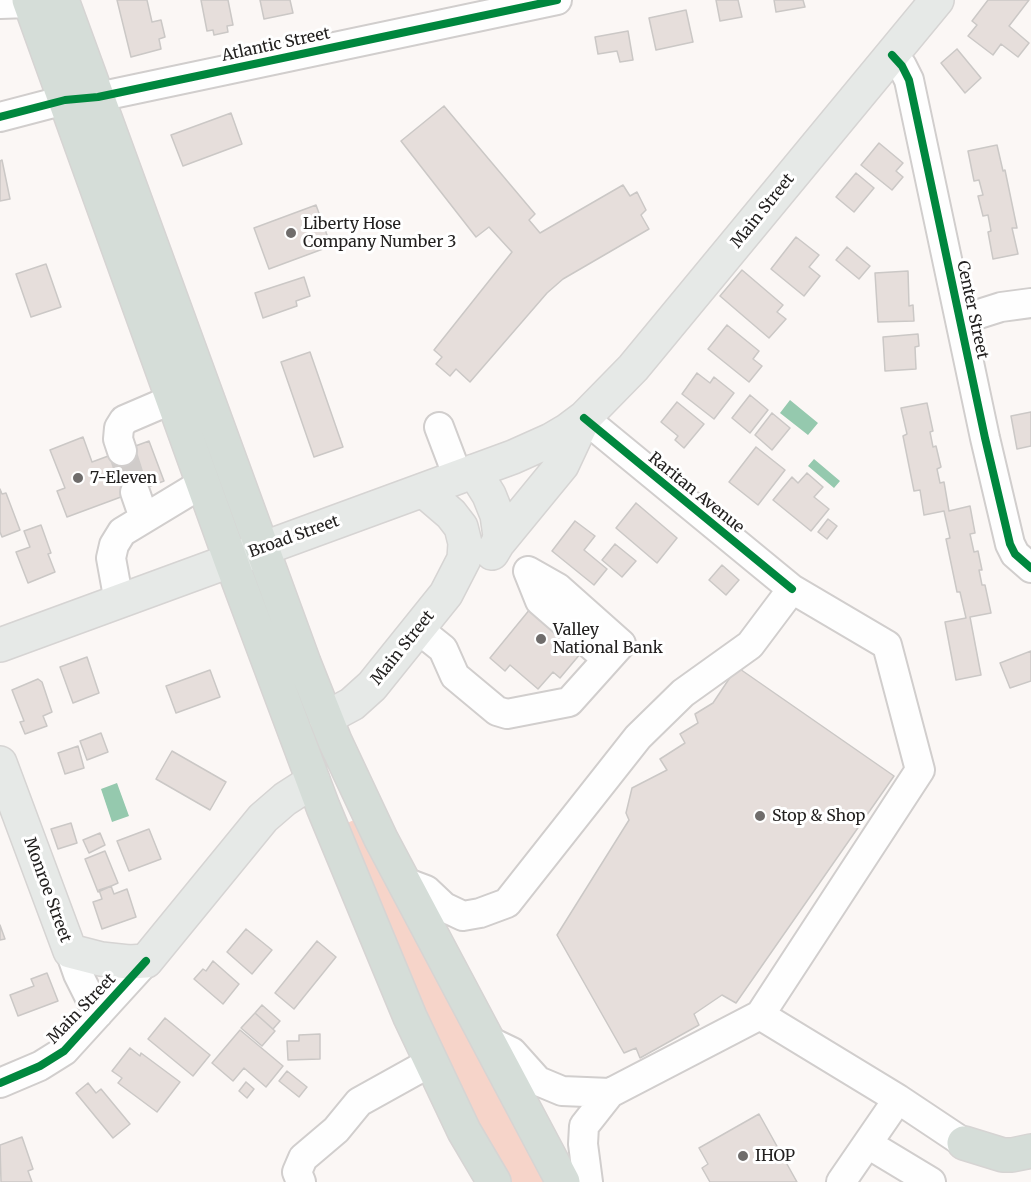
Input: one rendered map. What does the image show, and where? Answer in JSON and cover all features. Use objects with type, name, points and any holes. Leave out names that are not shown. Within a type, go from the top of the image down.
[{"type":"highway","points":[[62,0],[263,549],[349,774],[402,880],[563,1182]]},
{"type":"highway","points":[[19,2],[65,100],[313,781],[382,952],[431,1062],[464,1131],[494,1182]]},
{"type":"highway","points":[[464,1131],[483,1182]]},
{"type":"highway","points":[[964,1143],[1003,1155],[1031,1151]]},
{"type":"highway","points":[[964,1143],[989,1166],[1000,1182]]},
{"type":"main road","name":"Main Street","points":[[446,594],[478,570],[562,465],[584,418],[633,368],[937,0]]},
{"type":"main road","name":"Broad Street","points":[[0,645],[466,474],[542,444],[584,418]]},
{"type":"main road","points":[[466,474],[489,495],[498,515],[500,527],[498,543]]},
{"type":"main road","name":"Main Street","points":[[326,718],[352,704],[366,692],[446,594],[464,559],[466,551],[461,527],[451,514],[423,490]]},
{"type":"main road","name":"Monroe Street","points":[[0,763],[70,951]]},
{"type":"main road","name":"Main Street","points":[[146,961],[263,818],[313,781]]},
{"type":"main road","points":[[70,951],[109,960],[146,961]]},
{"type":"street","name":"Atlantic Street","points":[[0,117],[65,100],[98,97],[557,0]]},
{"type":"street","name":"Center Street","points":[[892,55],[902,66],[909,80],[985,438],[1010,544],[1015,554],[1031,568]]},
{"type":"street","name":"Center Street","points":[[960,320],[1001,307],[1031,303]]},
{"type":"street","points":[[122,451],[118,439],[119,428],[124,420],[173,399]]},
{"type":"street","name":"Raritan Avenue","points":[[584,418],[792,589],[887,645],[920,770],[760,1015]]},
{"type":"street","points":[[439,427],[466,474]]},
{"type":"street","points":[[119,602],[111,558],[114,545],[122,532],[203,483]]},
{"type":"street","points":[[135,492],[144,518]]},
{"type":"street","points":[[418,629],[443,649],[454,676],[497,711],[507,714],[568,702],[621,644],[558,588],[528,571],[498,543]]},
{"type":"street","points":[[402,880],[426,890],[444,907],[463,916],[480,914],[507,903],[638,737],[683,693],[750,645],[792,589]]},
{"type":"street","name":"Monroe Street","points":[[70,951],[78,974],[98,1014]]},
{"type":"street","name":"Main Street","points":[[0,1083],[40,1066],[64,1051],[146,961]]},
{"type":"street","points":[[588,1182],[583,1144],[584,1126],[610,1093],[760,1015],[964,1143]]},
{"type":"street","points":[[487,1040],[512,1052],[538,1081],[562,1091],[610,1093]]},
{"type":"street","points":[[301,1182],[297,1172],[303,1158],[336,1130],[359,1102],[431,1062]]},
{"type":"street","points":[[841,1182],[898,1100]]},
{"type":"street","points":[[868,1144],[931,1182]]},
{"type":"shaded area","points":[[790,400],[818,423],[808,435],[780,413]]},
{"type":"shaded area","points":[[814,459],[840,481],[834,488],[808,466]]},
{"type":"shaded area","points":[[117,783],[129,816],[112,822],[101,789]]},
{"type":"shaded area","points":[[354,820],[546,1182],[507,1182],[424,1014],[347,823]]},
{"type":"building","points":[[117,0],[147,0],[152,22],[161,20],[165,37],[159,39],[161,49],[131,57]]},
{"type":"building","points":[[201,0],[228,0],[233,25],[227,26],[228,32],[214,35],[213,30],[207,31]]},
{"type":"building","points":[[260,0],[290,0],[293,13],[264,19]]},
{"type":"building","points":[[716,0],[738,0],[742,17],[720,21]]},
{"type":"building","points":[[774,0],[803,0],[805,7],[776,12]]},
{"type":"building","points":[[988,0],[1029,0],[1009,26],[1029,43],[1018,57],[1001,44],[993,55],[968,36],[977,25],[972,21]]},
{"type":"building","points":[[686,10],[693,42],[656,50],[649,18]]},
{"type":"building","points":[[628,31],[633,60],[620,62],[617,51],[598,54],[595,37]]},
{"type":"building","points":[[957,49],[981,78],[965,93],[941,63]]},
{"type":"building","points":[[444,106],[535,214],[529,220],[540,233],[623,185],[630,196],[637,192],[646,210],[641,215],[649,229],[563,279],[547,293],[470,382],[456,369],[450,376],[436,364],[442,357],[434,350],[512,252],[489,227],[476,237],[401,141]]},
{"type":"building","points":[[231,113],[242,144],[183,166],[171,135]]},
{"type":"building","points":[[879,143],[903,163],[896,171],[903,177],[892,190],[861,165]]},
{"type":"building","points":[[997,145],[1003,171],[1005,170],[1017,228],[1012,228],[1018,254],[993,259],[988,232],[991,231],[988,215],[983,216],[978,196],[983,195],[979,180],[974,181],[968,151]]},
{"type":"building","points":[[2,160],[10,199],[0,201],[0,161]]},
{"type":"building","points":[[856,173],[874,188],[854,212],[836,197]]},
{"type":"building","points":[[316,205],[331,246],[269,269],[254,228]]},
{"type":"building","points":[[796,237],[819,255],[809,267],[820,276],[804,296],[771,269]]},
{"type":"building","points":[[847,247],[870,266],[859,279],[836,260]]},
{"type":"building","points":[[46,264],[61,307],[31,317],[16,274]]},
{"type":"building","points":[[742,270],[783,305],[777,312],[786,319],[769,338],[720,296]]},
{"type":"building","points":[[908,271],[909,306],[913,305],[914,321],[878,322],[875,273]]},
{"type":"building","points":[[304,277],[310,296],[296,301],[297,306],[263,318],[255,293]]},
{"type":"building","points":[[727,325],[759,351],[753,359],[762,366],[749,382],[708,349]]},
{"type":"building","points":[[918,334],[919,346],[915,347],[916,369],[885,371],[883,337]]},
{"type":"building","points":[[310,352],[343,447],[314,457],[281,362]]},
{"type":"building","points":[[697,373],[710,383],[714,377],[734,393],[714,419],[682,394]]},
{"type":"building","points":[[750,395],[768,410],[750,433],[732,418]]},
{"type":"building","points":[[677,402],[704,424],[684,448],[675,440],[678,436],[661,422]]},
{"type":"building","points":[[927,403],[933,431],[930,432],[933,447],[936,446],[941,467],[937,469],[940,483],[944,482],[949,511],[970,506],[975,533],[970,534],[974,552],[978,551],[982,585],[985,585],[991,613],[970,617],[981,675],[956,680],[945,622],[966,618],[960,592],[957,592],[946,539],[950,538],[944,511],[924,515],[920,490],[914,491],[903,436],[907,434],[901,408]]},
{"type":"building","points":[[1031,412],[1031,446],[1017,449],[1011,416]]},
{"type":"building","points":[[772,413],[790,428],[772,450],[755,435]]},
{"type":"building","points":[[83,437],[92,462],[149,441],[164,481],[67,517],[57,491],[65,488],[50,450]]},
{"type":"building","points":[[756,447],[785,470],[758,505],[729,482]]},
{"type":"building","points":[[807,473],[823,487],[814,497],[829,509],[811,531],[773,500],[792,477],[798,483]]},
{"type":"building","points":[[0,489],[2,494],[6,493],[20,530],[2,537],[0,532]]},
{"type":"building","points":[[636,503],[677,538],[657,563],[616,528]]},
{"type":"building","points":[[828,519],[837,526],[827,539],[818,532]]},
{"type":"building","points":[[575,521],[595,536],[584,550],[607,569],[594,585],[552,551]]},
{"type":"building","points":[[41,525],[55,572],[28,583],[16,552],[30,547],[24,531]]},
{"type":"building","points":[[615,544],[636,561],[622,577],[602,560]]},
{"type":"building","points":[[722,565],[739,580],[726,595],[709,580]]},
{"type":"building","points":[[535,603],[586,647],[560,678],[553,672],[538,689],[510,665],[505,671],[490,658]]},
{"type":"building","points":[[1031,651],[1031,681],[1010,688],[1000,663]]},
{"type":"building","points":[[87,657],[99,693],[73,703],[60,667]]},
{"type":"building","points":[[737,667],[894,776],[736,1003],[722,995],[694,1014],[699,1025],[640,1058],[636,1048],[624,1053],[557,935],[629,820],[626,813],[632,788],[667,770],[660,759],[685,743],[680,734],[698,723],[695,714],[713,703]]},
{"type":"building","points":[[210,670],[220,697],[176,713],[166,686]]},
{"type":"building","points":[[38,679],[42,682],[52,712],[43,716],[47,726],[25,734],[20,722],[24,721],[12,690]]},
{"type":"building","points":[[101,733],[108,752],[87,760],[80,741]]},
{"type":"building","points":[[78,746],[84,768],[65,774],[58,753]]},
{"type":"building","points":[[172,751],[226,782],[210,810],[156,779]]},
{"type":"building","points":[[71,823],[77,843],[58,849],[51,829]]},
{"type":"building","points":[[149,829],[161,859],[129,871],[117,841]]},
{"type":"building","points":[[100,833],[105,845],[89,853],[83,840]]},
{"type":"building","points":[[105,851],[118,883],[98,892],[85,859]]},
{"type":"building","points":[[111,886],[114,894],[127,889],[136,917],[102,929],[93,902],[102,899],[99,890]]},
{"type":"building","points":[[0,925],[5,939],[0,940]]},
{"type":"building","points":[[246,929],[272,950],[252,974],[227,952]]},
{"type":"building","points":[[317,941],[336,957],[294,1009],[275,993]]},
{"type":"building","points":[[213,961],[239,984],[223,1004],[194,979],[203,969],[206,971]]},
{"type":"building","points":[[47,973],[58,1001],[18,1016],[10,995],[34,986],[31,979]]},
{"type":"building","points":[[262,1005],[280,1021],[273,1029],[255,1013]]},
{"type":"building","points":[[255,1013],[275,1031],[262,1046],[241,1028]]},
{"type":"building","points":[[165,1018],[210,1055],[193,1076],[148,1039]]},
{"type":"building","points":[[240,1030],[283,1066],[266,1087],[244,1068],[233,1081],[212,1063]]},
{"type":"building","points":[[320,1034],[320,1059],[288,1060],[287,1041],[299,1041],[299,1035]]},
{"type":"building","points":[[130,1048],[140,1056],[141,1053],[180,1082],[157,1112],[118,1083],[122,1078],[112,1071]]},
{"type":"building","points":[[287,1071],[307,1087],[299,1097],[279,1081]]},
{"type":"building","points":[[246,1082],[254,1089],[247,1098],[239,1091]]},
{"type":"building","points":[[88,1083],[96,1093],[101,1089],[130,1124],[113,1138],[76,1093]]},
{"type":"building","name":"IHOP","points":[[759,1114],[797,1182],[710,1182],[702,1168],[708,1164],[699,1148]]},
{"type":"building","points":[[22,1137],[33,1169],[28,1171],[32,1182],[1,1182],[0,1145]]},
{"type":"tunnel","points":[[122,451],[135,492]]},
{"type":"cycle path","points":[[0,117],[65,100],[98,97],[557,0]]},
{"type":"cycle path","points":[[892,55],[902,66],[909,80],[985,438],[1010,544],[1015,554],[1031,568]]},
{"type":"cycle path","points":[[584,418],[792,589]]},
{"type":"cycle path","points":[[0,1083],[40,1066],[64,1051],[146,961]]},
{"type":"place","name":"Liberty Hose Company Number 3","points":[[291,233]]},
{"type":"place","name":"7-Eleven","points":[[78,478]]},
{"type":"place","name":"Valley National Bank","points":[[541,639]]},
{"type":"place","name":"Stop & Shop","points":[[760,816]]},
{"type":"place","name":"IHOP","points":[[743,1156]]}]
